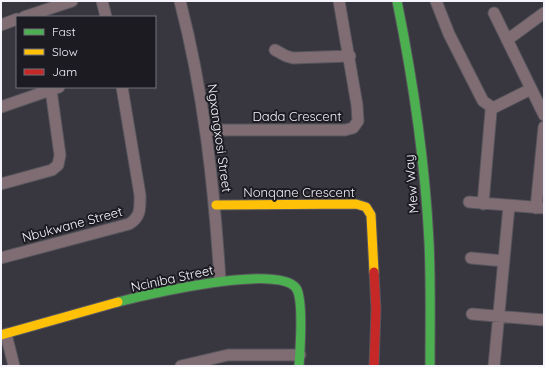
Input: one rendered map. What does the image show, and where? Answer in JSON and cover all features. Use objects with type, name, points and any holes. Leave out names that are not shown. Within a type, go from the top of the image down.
[{"type":"street","points":[[27,16],[72,1]]},
{"type":"street","points":[[102,1],[106,16]]},
{"type":"street","name":"Ngxangxosi Street","points":[[180,1],[194,63],[206,130],[216,205],[220,280]]},
{"type":"street","name":"Dada Crescent","points":[[206,130],[345,130],[353,128],[358,121],[358,115],[350,56],[339,1]]},
{"type":"street","name":"Mew Way","points":[[397,1],[414,91],[425,182],[429,243],[430,366]]},
{"type":"street","points":[[436,1],[449,34],[483,101],[493,108]]},
{"type":"street","points":[[494,13],[544,115]]},
{"type":"street","points":[[507,40],[544,13]]},
{"type":"street","points":[[1,25],[16,19]]},
{"type":"street","points":[[275,50],[293,58],[350,56]]},
{"type":"street","points":[[1,107],[55,88],[60,155],[58,165],[52,170],[1,184]]},
{"type":"street","name":"Nbukwane Street","points":[[1,258],[129,224],[136,218],[140,211],[140,195],[132,137],[122,88]]},
{"type":"street","points":[[483,204],[491,111],[493,108],[531,89]]},
{"type":"street","points":[[469,202],[540,208],[544,127]]},
{"type":"street","name":"Nonqane Crescent","points":[[216,205],[356,204],[366,207],[371,215],[376,309],[374,366]]},
{"type":"street","points":[[494,366],[509,206]]},
{"type":"street","points":[[471,258],[504,261]]},
{"type":"street","name":"Nciniba Street","points":[[4,335],[155,294],[220,280],[281,280],[294,286],[298,291],[300,301],[299,366]]},
{"type":"street","points":[[472,314],[544,320]]},
{"type":"street","points":[[4,335],[14,366]]},
{"type":"street","points":[[181,366],[228,355],[300,355]]},
{"type":"traffic: fast","points":[[397,1],[413,90],[425,181],[430,257],[430,366]]},
{"type":"traffic: fast","points":[[118,302],[155,293],[210,283],[264,279],[284,281],[296,288],[300,303],[301,326],[299,366]]},
{"type":"traffic: slow","points":[[216,205],[356,204],[366,207],[371,215],[374,272]]},
{"type":"traffic: slow","points":[[1,335],[118,302]]},
{"type":"traffic: jam","points":[[374,272],[376,309],[374,366]]}]
